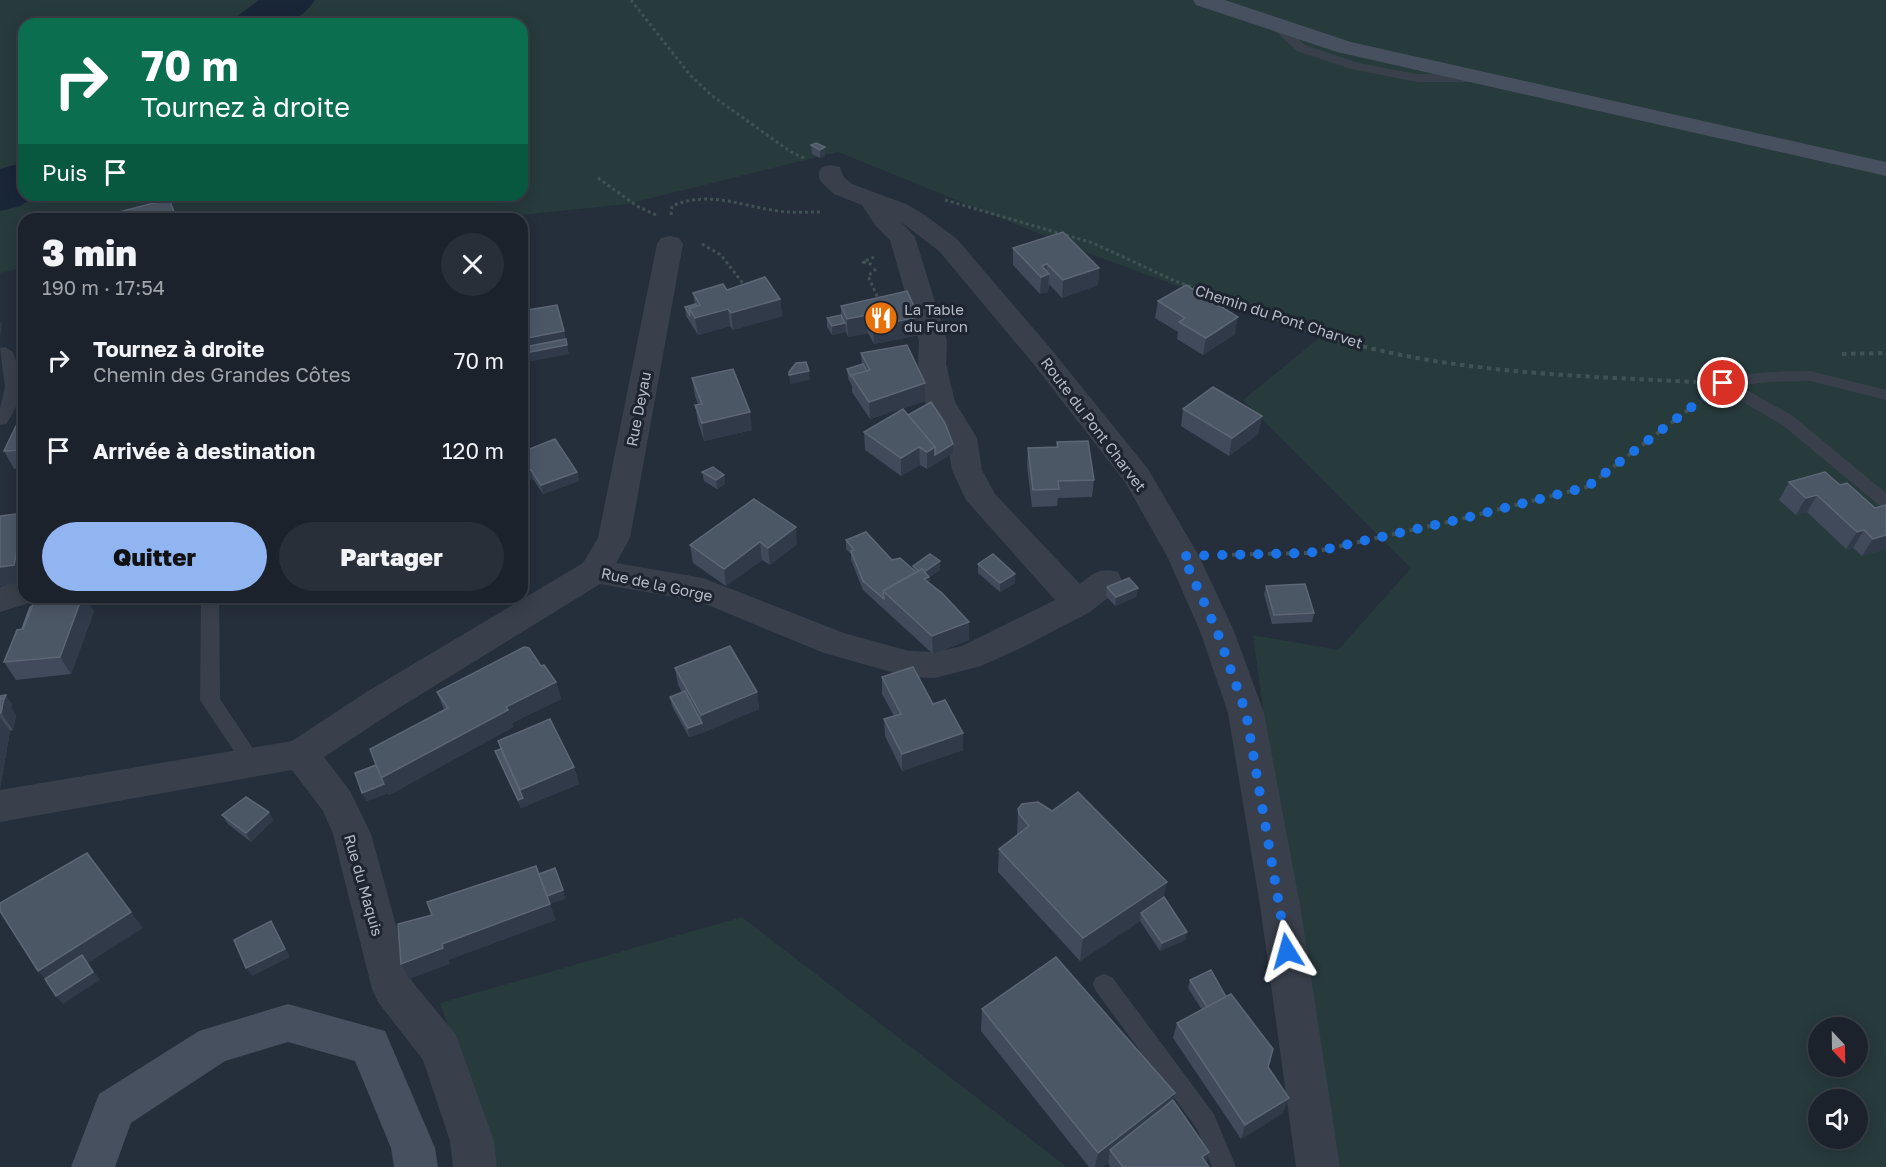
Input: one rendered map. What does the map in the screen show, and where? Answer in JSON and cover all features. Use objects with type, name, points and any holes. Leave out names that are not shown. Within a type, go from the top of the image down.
[{"type":"main road","points":[[1204,0],[1345,47],[1474,78],[1886,169]]},
{"type":"main road","points":[[93,1167],[114,1109],[214,1045],[288,1023],[370,1045],[413,1148],[416,1167]]},
{"type":"street","name":"Route du Pont Charvet","points":[[831,172],[831,177],[843,189],[897,209],[916,220],[948,245],[1041,355],[1137,476],[1183,556],[1217,631],[1246,713],[1280,905],[1318,1167]]},
{"type":"street","points":[[871,201],[884,220],[902,237],[933,341],[932,364],[940,402],[962,438],[967,470],[982,500],[1078,603]]},
{"type":"street","name":"Rue Deyau","points":[[595,571],[614,538],[670,233]]},
{"type":"street","name":"Rue de la Gorge","points":[[300,754],[381,701],[595,571],[703,590],[836,644],[909,664],[935,665],[969,657],[1078,603],[1106,581]]},
{"type":"street","points":[[0,600],[18,594]]},
{"type":"street","points":[[0,806],[300,754]]},
{"type":"street","name":"Rue du Maquis","points":[[300,754],[337,802],[352,834],[393,989],[441,1049],[472,1142],[475,1167]]},
{"type":"lane","points":[[0,420],[8,410],[15,381],[5,352]]},
{"type":"lane","points":[[1723,383],[1767,377],[1810,376],[1886,395]]},
{"type":"lane","points":[[1723,383],[1787,420],[1886,502]]},
{"type":"lane","points":[[210,603],[210,700],[252,762]]},
{"type":"lane","points":[[1104,984],[1206,1122],[1224,1167]]},
{"type":"path","points":[[631,0],[690,75],[711,95],[791,152],[831,172]]},
{"type":"path","points":[[598,178],[670,233],[709,246],[721,256],[747,290]]},
{"type":"path","points":[[670,233],[672,206],[683,200],[701,196],[778,211]]},
{"type":"path","name":"Chemin du Pont Charvet","points":[[945,200],[1093,243],[1175,281],[1339,340],[1418,357],[1525,373],[1723,383]]},
{"type":"path","points":[[1183,556],[1309,553],[1457,520],[1587,487],[1723,383]]},
{"type":"shaded area","points":[[0,0],[1886,0],[1886,1167],[1325,1167],[1253,635],[1338,650],[1411,568],[1243,400],[1319,338],[1082,251],[838,152],[627,204],[528,214],[18,213],[18,269],[0,273]]},
{"type":"shaded area","points":[[742,917],[1067,1167],[498,1167],[440,1003]]},
{"type":"building","points":[[816,143],[825,147],[820,150],[811,145]]},
{"type":"building","points":[[170,201],[175,213],[119,213]]},
{"type":"building","points":[[1063,232],[1099,268],[1063,280],[1047,264],[1042,266],[1049,274],[1041,277],[1013,248]]},
{"type":"building","points":[[765,277],[780,299],[731,313],[728,309],[695,318],[689,308],[700,305],[693,293],[723,284],[727,290]]},
{"type":"building","points":[[1186,285],[1238,317],[1206,338],[1179,322],[1185,318],[1158,301]]},
{"type":"building","points":[[907,291],[919,317],[873,326],[867,315],[847,319],[841,306]]},
{"type":"building","points":[[696,304],[697,306],[689,308],[690,316],[685,307]]},
{"type":"building","points":[[557,305],[564,331],[528,338],[528,310]]},
{"type":"building","points":[[841,315],[845,323],[832,326],[827,318]]},
{"type":"building","points":[[566,339],[567,345],[528,352],[528,346]]},
{"type":"building","points":[[907,345],[925,383],[869,402],[851,375],[870,370],[861,353]]},
{"type":"building","points":[[806,362],[809,371],[789,375],[796,363]]},
{"type":"building","points":[[863,364],[867,371],[851,375],[851,377],[847,369]]},
{"type":"building","points":[[733,369],[750,412],[702,423],[695,405],[702,404],[692,378]]},
{"type":"building","points":[[1213,387],[1262,416],[1232,438],[1183,409]]},
{"type":"building","points":[[931,402],[945,423],[953,444],[935,455],[935,447],[908,415]]},
{"type":"building","points":[[903,409],[935,447],[927,452],[919,447],[901,458],[864,432]]},
{"type":"building","points":[[18,426],[18,450],[4,451]]},
{"type":"building","points":[[555,439],[577,472],[541,485],[531,470],[528,471],[528,450]]},
{"type":"building","points":[[1088,441],[1094,480],[1058,481],[1059,489],[1033,490],[1028,448],[1058,447],[1057,442]]},
{"type":"building","points":[[713,467],[724,475],[716,480],[702,472]]},
{"type":"building","points":[[1825,472],[1840,485],[1847,483],[1875,508],[1886,505],[1886,535],[1873,539],[1864,530],[1857,532],[1817,495],[1806,498],[1789,482]]},
{"type":"building","points":[[754,499],[796,527],[768,548],[760,542],[724,569],[690,545]]},
{"type":"building","points":[[18,514],[18,545],[14,565],[0,567],[0,516]]},
{"type":"building","points":[[866,532],[892,560],[900,558],[916,572],[883,591],[884,599],[863,581],[851,551],[854,550],[846,540]]},
{"type":"building","points":[[930,554],[940,561],[924,572],[913,566]]},
{"type":"building","points":[[993,554],[1015,574],[1000,583],[978,564]]},
{"type":"building","points":[[922,569],[929,577],[924,579],[942,593],[969,622],[932,636],[883,591]]},
{"type":"building","points":[[1129,578],[1138,588],[1116,597],[1107,587]]},
{"type":"building","points":[[1305,584],[1314,613],[1274,615],[1266,586]]},
{"type":"building","points":[[34,603],[80,603],[60,657],[4,662],[17,630],[23,629]]},
{"type":"building","points":[[32,606],[23,629],[22,629],[30,607]]},
{"type":"building","points":[[730,646],[757,692],[701,715],[675,668]]},
{"type":"building","points":[[524,647],[529,648],[556,682],[506,707],[508,710],[381,778],[370,749],[448,708],[437,692]]},
{"type":"building","points":[[913,667],[933,704],[945,700],[963,733],[902,754],[884,719],[901,714],[882,677]]},
{"type":"building","points":[[685,691],[702,723],[688,728],[670,697]]},
{"type":"building","points":[[4,698],[1,713],[0,713],[0,699]]},
{"type":"building","points":[[550,719],[574,767],[520,790],[498,741]]},
{"type":"building","points":[[501,749],[523,798],[518,800],[495,751]]},
{"type":"building","points":[[376,765],[384,784],[362,793],[355,773]]},
{"type":"building","points":[[1078,792],[1167,882],[1083,938],[999,849],[1029,826],[1019,814],[1018,809],[1022,804],[1038,802],[1052,811]]},
{"type":"building","points":[[246,797],[269,812],[246,833],[222,815]]},
{"type":"building","points":[[87,853],[131,912],[38,971],[0,911],[0,903]]},
{"type":"building","points":[[536,866],[550,904],[442,944],[443,948],[401,964],[398,924],[432,915],[427,902]]},
{"type":"building","points":[[555,868],[563,890],[547,896],[539,874]]},
{"type":"building","points":[[1164,897],[1187,932],[1162,943],[1141,913]]},
{"type":"building","points":[[271,921],[285,949],[246,968],[234,940]]},
{"type":"building","points":[[82,955],[93,972],[56,996],[45,979]]},
{"type":"building","points":[[1056,957],[1175,1093],[1098,1153],[982,1009]]},
{"type":"building","points":[[1211,970],[1226,997],[1207,1007],[1190,980]]},
{"type":"building","points":[[1231,994],[1273,1049],[1268,1067],[1289,1098],[1245,1125],[1177,1023]]},
{"type":"building","points":[[1173,1100],[1209,1152],[1202,1157],[1209,1167],[1123,1167],[1110,1150]]},
{"type":"waterway","points":[[266,18],[291,0]]},
{"type":"waterway","points":[[0,194],[18,183]]},
{"type":"place","name":"La Table du Furon","points":[[881,318]]},
{"type":"route","points":[[1287,951],[1246,713],[1217,631],[1183,556],[1309,553],[1457,520],[1587,487],[1723,383]]}]
